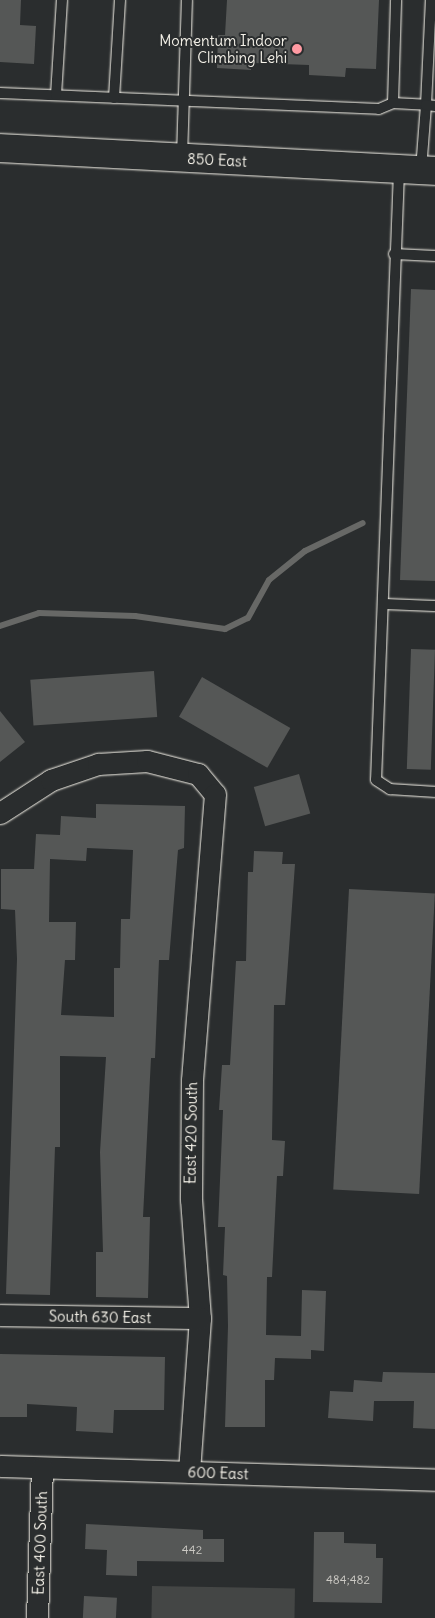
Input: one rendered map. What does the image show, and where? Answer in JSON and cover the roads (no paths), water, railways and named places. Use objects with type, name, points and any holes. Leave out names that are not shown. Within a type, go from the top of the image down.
[{"type":"main road","name":"850 East","points":[[0,148],[418,171]]},
{"type":"street","name":"East 420 South","points":[[0,814],[51,780],[98,764],[147,761],[198,774],[215,794],[192,1080],[191,1199],[200,1318],[189,1472]]},
{"type":"street","name":"South 630 East","points":[[0,1315],[200,1318]]},
{"type":"street","name":"600 East","points":[[0,1466],[435,1480]]},
{"type":"street","name":"East 400 South","points":[[38,1618],[42,1468]]},
{"type":"lane","points":[[56,95],[62,0]]},
{"type":"lane","points":[[114,98],[120,0]]},
{"type":"lane","points":[[182,158],[187,0]]},
{"type":"lane","points":[[393,103],[396,0]]},
{"type":"lane","points":[[431,0],[430,106],[418,171],[394,254],[384,604],[376,780],[390,789],[435,792]]},
{"type":"lane","points":[[0,93],[379,109],[393,103],[430,106]]},
{"type":"lane","points":[[394,254],[435,256]]},
{"type":"lane","points":[[384,604],[435,606]]},
{"type":"waterway","points":[[0,626],[39,613],[135,616],[225,629],[248,618],[269,580],[305,551],[363,523]]},
{"type":"place","name":"Momentum Indoor Climbing Lehi","points":[[297,49]]}]
